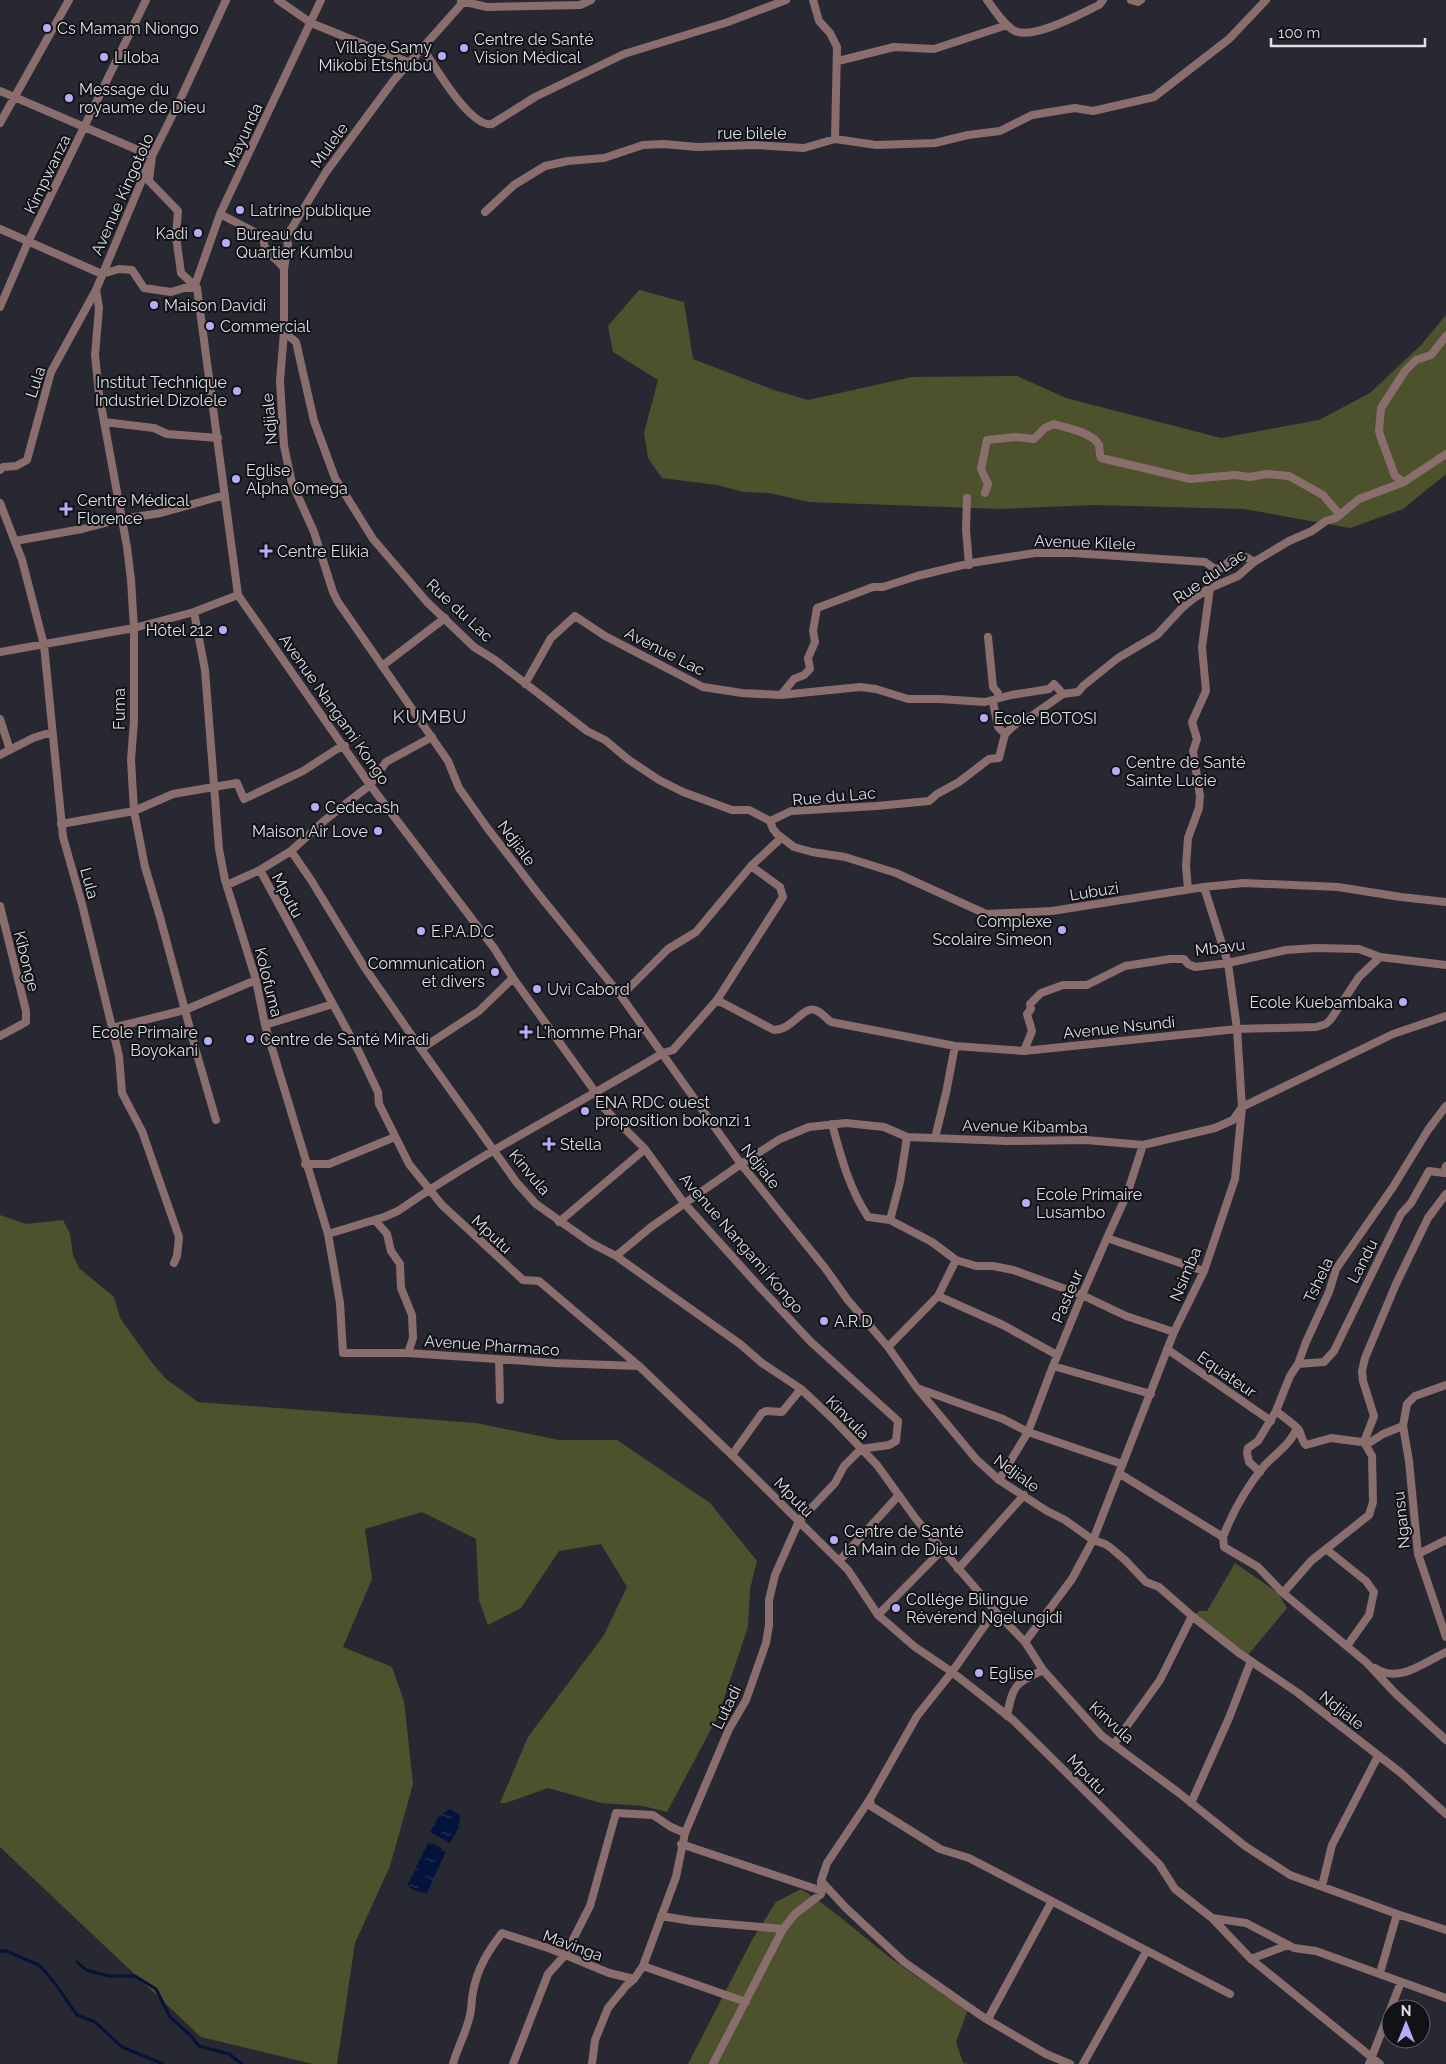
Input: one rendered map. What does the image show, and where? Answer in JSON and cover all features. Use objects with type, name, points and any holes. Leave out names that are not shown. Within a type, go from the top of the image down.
[{"type":"street","points":[[0,123],[69,0]]},
{"type":"street","name":"Kimpwanza","points":[[0,307],[28,242],[146,0]]},
{"type":"street","name":"Avenue Kingotolo","points":[[96,290],[152,156],[226,0]]},
{"type":"street","points":[[278,0],[312,23],[410,64]]},
{"type":"street","name":"Mayunda","points":[[196,286],[220,214],[312,23],[321,0]]},
{"type":"street","points":[[462,1],[487,6],[580,5],[591,0]]},
{"type":"street","points":[[422,47],[458,99],[476,120],[488,125],[535,98],[624,54],[728,22],[786,0]]},
{"type":"street","points":[[813,0],[819,21],[834,40],[838,61],[835,139]]},
{"type":"street","points":[[987,0],[1007,25],[1018,33],[1036,31],[1099,5],[1103,0]]},
{"type":"street","points":[[1131,0],[1138,2],[1142,0]]},
{"type":"street","name":"rue bilele","points":[[485,212],[514,185],[552,163],[604,158],[652,144],[691,147],[754,145],[804,148],[835,139],[876,145],[935,143],[968,135],[1000,131],[1032,115],[1075,108],[1094,111],[1154,97],[1229,40],[1266,0]]},
{"type":"street","name":"Mulele","points":[[284,236],[290,231],[326,172],[394,80],[410,64],[422,47],[462,1]]},
{"type":"street","points":[[838,61],[894,47],[934,49],[1007,25]]},
{"type":"street","points":[[0,91],[152,156],[149,181],[178,211],[176,236],[181,273],[196,286]]},
{"type":"street","points":[[220,214],[264,238],[284,236],[288,244],[284,269],[284,332]]},
{"type":"street","points":[[0,230],[102,274],[119,269],[132,270],[144,288],[171,292],[196,286]]},
{"type":"street","points":[[264,238],[264,248],[282,264],[284,269]]},
{"type":"street","name":"Avenue Nangami Kongo","points":[[196,286],[238,595],[345,746],[370,785],[472,919],[596,1093],[601,1105],[645,1149],[684,1203],[810,1341],[898,1420],[896,1441],[889,1445],[861,1449]]},
{"type":"street","name":"Fuma","points":[[96,290],[99,308],[95,355],[104,422],[131,580],[134,628],[134,721],[131,760],[134,811],[144,867],[160,917],[216,1120]]},
{"type":"street","name":"Lula","points":[[0,470],[4,467],[16,466],[27,460],[51,372],[96,290]]},
{"type":"street","name":"Rue du Lac","points":[[284,332],[296,342],[314,421],[335,478],[373,539],[427,602],[446,618],[474,647],[496,660],[587,732],[605,740],[629,760],[659,780],[683,792],[732,810],[749,810],[770,821],[792,811],[877,806],[929,800],[959,782],[989,759],[1000,758],[1005,734],[1021,719],[1030,717],[1063,694],[1078,692],[1082,686],[1118,658],[1157,635],[1182,608],[1210,588],[1238,576],[1254,562],[1289,541],[1312,531],[1324,522],[1340,515],[1364,496],[1404,482],[1446,454]]},
{"type":"street","name":"Ndjiale","points":[[284,332],[280,399],[284,446],[292,483],[314,532],[333,592],[448,761],[459,788],[488,829],[621,996],[741,1164],[825,1268],[847,1299],[888,1347],[917,1388],[972,1453],[999,1480],[1093,1540],[1106,1544],[1146,1582],[1159,1587],[1192,1616],[1251,1661],[1298,1693],[1401,1773],[1446,1814]]},
{"type":"street","points":[[1404,482],[1395,476],[1381,438],[1379,431],[1381,408],[1404,371],[1416,360],[1431,355],[1446,336]]},
{"type":"street","points":[[104,422],[154,428],[167,434],[218,438]]},
{"type":"street","points":[[985,493],[988,484],[981,469],[987,440],[1016,437],[1034,439],[1044,428],[1054,424],[1092,438],[1099,445],[1101,458],[1130,466],[1142,466],[1173,476],[1190,479],[1234,475],[1250,477],[1266,474],[1289,476],[1323,495],[1340,515]]},
{"type":"street","points":[[15,541],[82,529],[121,519],[162,513],[225,494]]},
{"type":"street","points":[[968,498],[966,529],[968,565]]},
{"type":"street","name":"Lula","points":[[0,503],[22,560],[44,645],[63,837],[82,904],[119,1056],[122,1092],[142,1131],[179,1237],[177,1256],[174,1263]]},
{"type":"street","name":"Avenue Kilele","points":[[781,695],[794,679],[804,675],[810,668],[808,658],[815,642],[813,631],[817,608],[874,587],[883,587],[917,576],[971,563],[1035,553],[1073,553],[1191,560],[1205,562],[1214,568],[1222,568],[1232,559],[1246,557],[1254,562]]},
{"type":"street","points":[[1188,889],[1186,866],[1188,838],[1200,804],[1194,751],[1197,739],[1192,722],[1206,691],[1202,647],[1210,588]]},
{"type":"street","points":[[0,652],[134,628],[194,612],[238,595]]},
{"type":"street","name":"Kolofuma","points":[[194,612],[205,670],[219,849],[227,885],[256,980],[265,1025],[328,1234],[340,1303],[343,1353]]},
{"type":"street","name":"Avenue Lac","points":[[525,684],[551,638],[575,616],[605,636],[703,687],[720,691],[732,690],[742,693],[781,695]]},
{"type":"street","points":[[382,666],[446,618]]},
{"type":"street","points":[[988,638],[993,687],[998,693],[996,700],[998,727],[1005,734]]},
{"type":"street","points":[[781,695],[860,687],[876,689],[908,699],[996,700],[1049,690],[1054,684],[1063,694]]},
{"type":"street","points":[[0,718],[10,750]]},
{"type":"street","points":[[0,755],[33,738],[52,732]]},
{"type":"street","points":[[227,885],[260,870],[291,851],[325,820],[370,785],[386,762],[432,737]]},
{"type":"street","points":[[61,824],[134,811],[173,794],[213,786],[238,783],[244,799],[303,770],[337,748],[345,746]]},
{"type":"street","points":[[621,996],[668,949],[696,932],[751,866],[781,838],[773,829],[770,821]]},
{"type":"street","name":"Lubuzi","points":[[781,838],[794,847],[852,859],[901,874],[926,888],[989,914],[1061,910],[1188,889],[1244,883],[1293,883],[1338,886],[1401,897],[1446,902]]},
{"type":"street","name":"Kinvula","points":[[291,851],[363,965],[421,1049],[536,1204],[591,1243],[616,1256],[800,1389],[833,1419],[877,1465],[942,1550],[995,1611],[1025,1642],[1043,1670],[1102,1736],[1245,1846],[1290,1875],[1396,1914],[1446,1930]]},
{"type":"street","points":[[328,1234],[398,1211],[494,1149],[596,1093],[663,1053],[673,1050],[717,1000],[784,897],[780,887],[751,866]]},
{"type":"street","name":"Mputu","points":[[260,870],[333,1004],[378,1092],[379,1104],[409,1164],[428,1190],[442,1205],[520,1278],[526,1281],[539,1280],[639,1366],[732,1454],[848,1570],[878,1614],[916,1647],[952,1672],[1021,1727],[1159,1864],[1175,1889],[1212,1918],[1246,1923],[1298,1949],[1316,1951],[1446,1998]]},
{"type":"street","name":"Nsimba","points":[[1025,1642],[1072,1579],[1093,1540],[1174,1332],[1204,1272],[1235,1178],[1242,1107],[1237,1029],[1228,963],[1204,887]]},
{"type":"street","name":"Kibonge","points":[[0,906],[26,1011],[26,1022],[0,1036]]},
{"type":"street","name":"Mbavu","points":[[1024,1051],[1032,1032],[1027,1014],[1031,1009],[1030,1004],[1041,993],[1063,985],[1087,985],[1125,966],[1137,963],[1179,958],[1195,967],[1228,963],[1286,950],[1316,948],[1359,949],[1380,958],[1446,965]]},
{"type":"street","name":"Avenue Nsundi","points":[[717,1000],[774,1030],[784,1029],[794,1023],[798,1016],[810,1010],[815,1010],[831,1022],[955,1046],[1024,1051],[1237,1029],[1306,1028],[1326,1024],[1332,1019],[1359,977],[1380,958]]},
{"type":"street","points":[[421,1049],[479,1011],[513,978]]},
{"type":"street","points":[[112,1028],[185,1010],[256,980]]},
{"type":"street","points":[[265,1025],[333,1004]]},
{"type":"street","name":"Avenue Kibamba","points":[[616,1256],[684,1203],[741,1164],[780,1139],[809,1127],[846,1123],[884,1127],[907,1137],[1086,1140],[1143,1145],[1214,1128],[1233,1120],[1242,1107],[1393,1034],[1446,1016]]},
{"type":"street","points":[[935,1138],[955,1046]]},
{"type":"street","name":"Tshela","points":[[1260,1472],[1249,1462],[1248,1448],[1258,1441],[1276,1411],[1329,1292],[1336,1269],[1446,1106]]},
{"type":"street","points":[[832,1124],[849,1182],[868,1217],[890,1220],[932,1242],[956,1260],[976,1266],[993,1266],[1013,1270],[1082,1294],[1126,1316],[1174,1332]]},
{"type":"street","points":[[306,1164],[329,1164],[395,1136]]},
{"type":"street","points":[[890,1220],[900,1182],[907,1137]]},
{"type":"street","name":"Pasteur","points":[[999,1480],[1028,1432],[1082,1294],[1127,1194],[1143,1145]]},
{"type":"street","points":[[559,1222],[645,1149]]},
{"type":"street","name":"Landu","points":[[1298,1364],[1324,1362],[1334,1352],[1402,1214],[1411,1203],[1429,1171],[1444,1173],[1446,1166]]},
{"type":"street","points":[[1364,1442],[1374,1416],[1363,1381],[1362,1371],[1365,1358],[1396,1284],[1428,1218],[1446,1194]]},
{"type":"street","points":[[375,1220],[387,1234],[391,1250],[400,1264],[401,1288],[412,1315],[414,1338],[408,1353]]},
{"type":"street","points":[[1107,1238],[1204,1272]]},
{"type":"street","points":[[888,1347],[938,1296],[956,1260]]},
{"type":"street","points":[[938,1296],[1003,1325],[1057,1355]]},
{"type":"street","name":"Equateur","points":[[1167,1349],[1270,1421]]},
{"type":"street","name":"Avenue Pharmaco","points":[[343,1353],[408,1353],[499,1360],[639,1366]]},
{"type":"street","points":[[499,1360],[500,1400]]},
{"type":"street","points":[[1053,1366],[1151,1394]]},
{"type":"street","points":[[1276,1411],[1297,1428],[1301,1434],[1301,1440],[1306,1445],[1331,1438],[1369,1443],[1383,1434],[1403,1426],[1407,1404],[1422,1392],[1444,1385],[1446,1377]]},
{"type":"street","points":[[917,1388],[1003,1419],[1028,1432],[1122,1464]]},
{"type":"street","points":[[732,1454],[762,1413],[766,1411],[782,1412],[800,1389]]},
{"type":"street","name":"Ngansu","points":[[1403,1426],[1409,1461],[1418,1554],[1446,1637]]},
{"type":"street","points":[[1297,1428],[1294,1438],[1275,1454],[1242,1495],[1223,1537],[1224,1547],[1255,1564],[1283,1593],[1367,1663],[1395,1693],[1445,1739]]},
{"type":"street","points":[[1283,1593],[1311,1562],[1365,1520],[1372,1509],[1372,1456],[1364,1442]]},
{"type":"street","name":"Lutadi","points":[[592,2064],[596,2040],[608,2008],[643,1966],[676,1877],[681,1844],[685,1833],[729,1729],[749,1693],[766,1643],[769,1625],[769,1600],[775,1575],[799,1521],[835,1483],[844,1466],[861,1449]]},
{"type":"street","points":[[1120,1474],[1223,1537]]},
{"type":"street","points":[[958,1569],[1024,1495]]},
{"type":"street","points":[[839,1561],[899,1496]]},
{"type":"street","points":[[1418,1554],[1446,1540]]},
{"type":"street","points":[[1326,1549],[1366,1581],[1374,1592],[1369,1615],[1347,1646]]},
{"type":"street","points":[[878,1614],[942,1550]]},
{"type":"street","points":[[713,2064],[783,1928],[795,1914],[820,1895],[830,1857],[870,1799],[917,1716],[952,1672],[995,1611]]},
{"type":"street","points":[[1114,1744],[1160,1680],[1192,1616]]},
{"type":"street","points":[[1367,1663],[1382,1672],[1397,1675],[1446,1652]]},
{"type":"street","points":[[1191,1803],[1229,1718],[1251,1661]]},
{"type":"street","points":[[1007,1716],[1011,1698],[1019,1682],[1043,1670]]},
{"type":"street","points":[[1322,1886],[1332,1845],[1378,1756]]},
{"type":"street","points":[[870,1799],[871,1806],[940,1848],[969,1858],[1146,1952],[1230,1994]]},
{"type":"street","points":[[513,2064],[548,1974],[565,1955],[590,1906],[616,1812],[653,1815],[671,1827],[685,1833]]},
{"type":"street","points":[[681,1844],[822,1891]]},
{"type":"street","points":[[822,1882],[846,1908],[904,1962],[988,2020],[1046,2054],[1070,2064]]},
{"type":"street","points":[[988,2020],[1052,1901]]},
{"type":"street","points":[[1380,1973],[1396,1914]]},
{"type":"street","points":[[661,1916],[692,1921],[783,1928]]},
{"type":"street","points":[[1212,1918],[1251,1958],[1370,2061],[1380,2064]]},
{"type":"street","name":"Mavinga","points":[[453,2064],[469,2020],[473,1991],[481,1964],[484,1956],[502,1933],[609,1973],[634,1979]]},
{"type":"street","points":[[1251,1958],[1288,1945]]},
{"type":"street","points":[[1084,2064],[1146,1952]]},
{"type":"street","points":[[643,1966],[746,2002]]},
{"type":"street","points":[[1370,2061],[1402,1982]]},
{"type":"green space","points":[[639,290],[684,302],[693,359],[774,390],[808,400],[912,377],[1017,376],[1066,398],[1221,438],[1319,420],[1370,393],[1421,345],[1446,315],[1446,474],[1403,509],[1350,528],[1244,509],[1093,505],[1000,509],[810,502],[769,493],[743,492],[717,485],[662,478],[648,458],[644,433],[658,380],[613,352],[608,326]]},
{"type":"green space","points":[[0,1215],[26,1224],[63,1220],[70,1234],[73,1255],[79,1268],[114,1297],[120,1318],[166,1379],[198,1402],[476,1423],[559,1440],[617,1440],[710,1503],[757,1561],[750,1589],[748,1627],[718,1716],[667,1812],[643,1806],[601,1803],[548,1788],[506,1803],[500,1803],[528,1737],[604,1635],[627,1587],[601,1544],[559,1551],[521,1608],[488,1625],[479,1600],[476,1539],[422,1512],[365,1529],[372,1579],[343,1647],[392,1667],[404,1701],[413,1784],[390,1866],[355,1943],[337,2064],[313,2064],[201,2037],[0,1847]]},
{"type":"green space","points":[[1235,1563],[1278,1593],[1287,1608],[1248,1655],[1195,1615],[1199,1611],[1207,1611]]},
{"type":"green space","points":[[801,1889],[828,1907],[903,1967],[969,2007],[956,2042],[963,2063],[968,2064],[688,2064],[752,1940],[776,1902]]},
{"type":"water","points":[[450,1809],[460,1815],[459,1827],[450,1843],[430,1832],[438,1817]]},
{"type":"water","points":[[429,1841],[446,1851],[427,1893],[416,1891],[407,1886]]},
{"type":"waterway","points":[[0,1951],[6,1951],[39,1965],[54,1982],[77,2015],[95,2022],[122,2047],[163,2064]]},
{"type":"waterway","points":[[77,1962],[86,1970],[109,1976],[135,1976],[156,1989],[170,2017],[199,2046],[229,2054],[242,2064]]},
{"type":"place","name":"Cs Mamam Niongo","points":[[47,28]]},
{"type":"place","name":"Centre de Santé Vision Médical","points":[[464,48]]},
{"type":"place","name":"Village Samy Mikobi Etshubu","points":[[442,56]]},
{"type":"place","name":"Liloba","points":[[104,57]]},
{"type":"place","name":"Message du royaume de Dieu","points":[[69,98]]},
{"type":"place","name":"Latrine publique","points":[[240,210]]},
{"type":"place","name":"Kadi","points":[[198,233]]},
{"type":"place","name":"Bureau du Quartier Kumbu","points":[[226,243]]},
{"type":"place","name":"Maison Davidi","points":[[154,305]]},
{"type":"place","name":"Commercial","points":[[210,326]]},
{"type":"place","name":"Institut Technique Industriel Dizolele","points":[[237,391]]},
{"type":"place","name":"Eglise Alpha Omega","points":[[236,479]]},
{"type":"place","name":"Centre Médical Florence","points":[[66,509]]},
{"type":"place","name":"Centre Elikia","points":[[266,551]]},
{"type":"place","name":"Hôtel 212","points":[[223,630]]},
{"type":"place","name":"Ecole BOTOSI","points":[[984,718]]},
{"type":"place","name":"Centre de Santé Sainte Lucie","points":[[1116,771]]},
{"type":"place","name":"Cedecash","points":[[315,807]]},
{"type":"place","name":"Maison Air Love","points":[[378,831]]},
{"type":"place","name":"Complexe Scolaire Simeon","points":[[1062,930]]},
{"type":"place","name":"E.P.A.D.C","points":[[421,931]]},
{"type":"place","name":"Communication et divers","points":[[495,972]]},
{"type":"place","name":"Uvi Cabord","points":[[537,989]]},
{"type":"place","name":"Ecole Kuebambaka","points":[[1403,1002]]},
{"type":"place","name":"L'homme Phar","points":[[526,1032]]},
{"type":"place","name":"Centre de Santé Miradi","points":[[250,1039]]},
{"type":"place","name":"Ecole Primaire Boyokani","points":[[208,1041]]},
{"type":"place","name":"ENA RDC ouest proposition bokonzi 1","points":[[585,1111]]},
{"type":"place","name":"Stella","points":[[549,1144]]},
{"type":"place","name":"Ecole Primaire Lusambo","points":[[1026,1203]]},
{"type":"place","name":"A.R.D","points":[[824,1321]]},
{"type":"place","name":"Centre de Santé la Main de Dieu","points":[[834,1540]]},
{"type":"place","name":"Collège Bilingue Révérend Ngelungidi","points":[[896,1608]]},
{"type":"place","name":"Eglise","points":[[979,1673]]},
{"type":"district","name":"KUMBU","points":[[430,716]]}]
